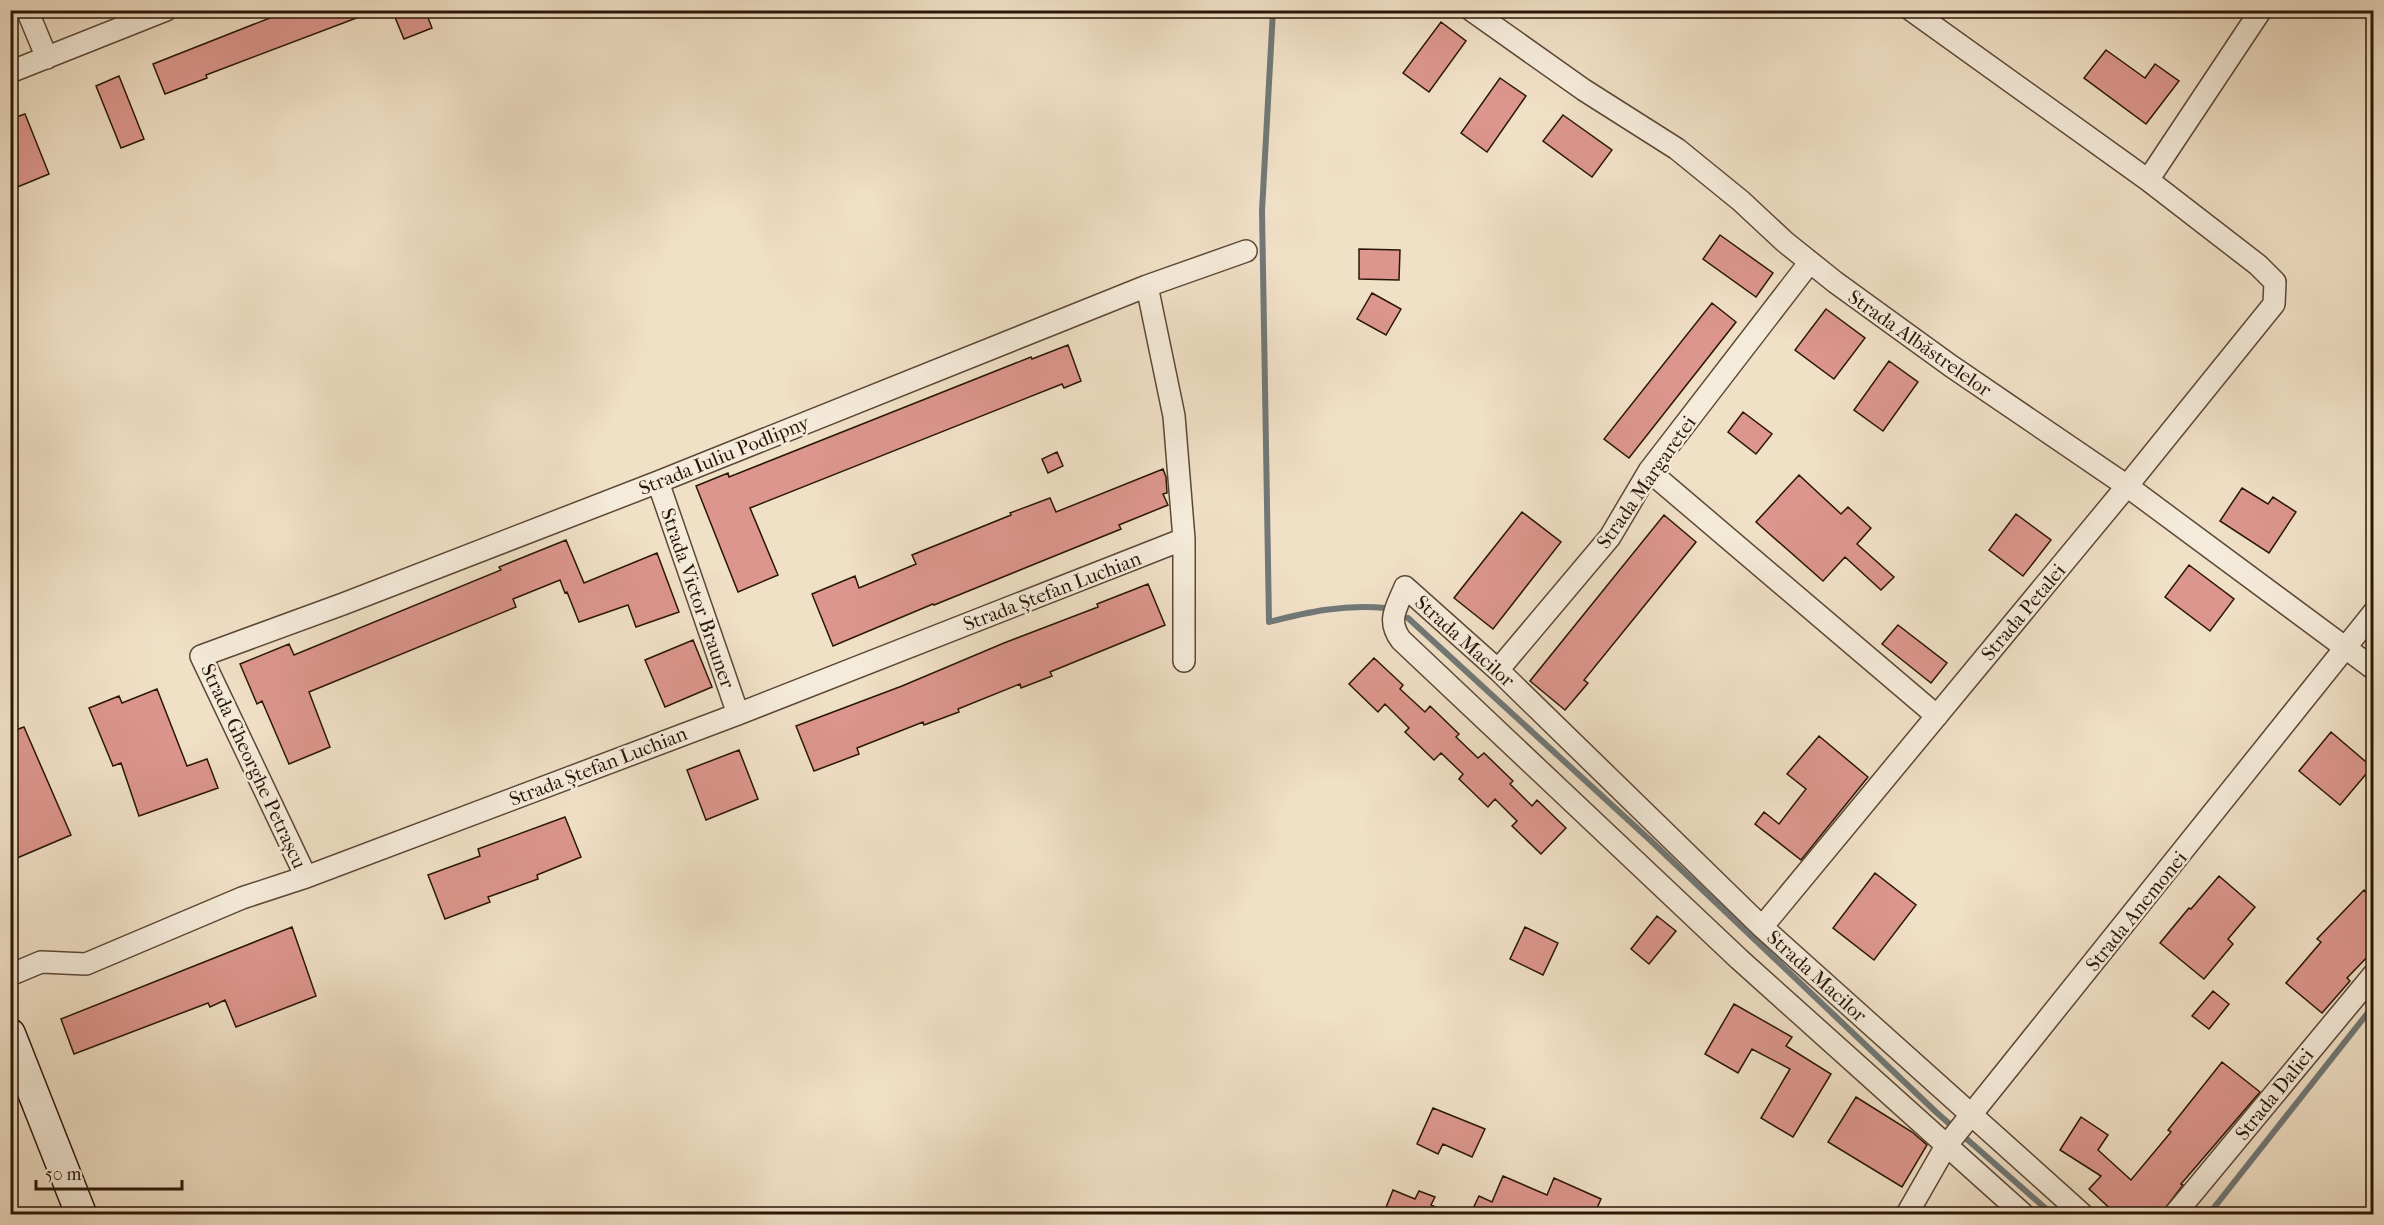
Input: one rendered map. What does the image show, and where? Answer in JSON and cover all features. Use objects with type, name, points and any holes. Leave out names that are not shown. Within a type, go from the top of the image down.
[{"type":"street","points":[[27,10],[47,58]]},
{"type":"street","points":[[10,72],[166,10]]},
{"type":"street","name":"Strada Albăstrelelor","points":[[1471,10],[1584,90],[1677,149],[1741,201],[1810,262],[1951,366],[2127,486],[2373,669]]},
{"type":"street","points":[[1911,10],[2148,180],[2261,10]]},
{"type":"street","name":"Strada Petalei","points":[[1762,927],[2127,486],[2274,304],[2275,282],[2258,266],[2148,180]]},
{"type":"street","name":"Strada Iuliu Podlipny","points":[[201,656],[343,604],[658,482],[1147,286],[1246,251]]},
{"type":"street","name":"Strada Margaretei","points":[[1498,670],[1610,537],[1649,471],[1810,262]]},
{"type":"street","points":[[1147,286],[1174,416],[1184,539],[1184,661]]},
{"type":"street","points":[[1649,471],[1937,716]]},
{"type":"street","name":"Strada Victor Brauner","points":[[658,482],[738,714]]},
{"type":"street","name":"Strada Ștefan Luchian","points":[[10,975],[41,962],[86,964],[242,898],[306,877],[738,714],[1184,539]]},
{"type":"street","name":"Strada Macilor","points":[[2022,1215],[1948,1143],[1739,959],[1395,633],[1392,621],[1405,587],[1498,670],[1762,927],[1969,1119],[2082,1215]]},
{"type":"street","name":"Strada Anemonei","points":[[1907,1215],[1948,1143],[2373,612]]},
{"type":"street","name":"Strada Gheorghe Petrașcu","points":[[201,656],[306,877]]},
{"type":"street","name":"Strada Daliei","points":[[2175,1215],[2373,974]]},
{"type":"street","points":[[10,1034],[81,1215]]},
{"type":"building","points":[[290,10],[375,11],[206,75],[207,78],[165,94],[153,64]]},
{"type":"building","points":[[392,10],[425,10],[432,28],[404,39]]},
{"type":"building","points":[[1441,22],[1466,41],[1429,92],[1403,73]]},
{"type":"building","points":[[2106,50],[2145,78],[2155,64],[2179,81],[2146,124],[2084,78]]},
{"type":"building","points":[[119,76],[144,139],[121,148],[96,86]]},
{"type":"building","points":[[1500,78],[1526,96],[1487,152],[1461,133]]},
{"type":"building","points":[[25,114],[49,174],[15,188],[10,177],[10,119]]},
{"type":"building","points":[[1563,115],[1612,150],[1592,177],[1543,141]]},
{"type":"building","points":[[1720,235],[1773,273],[1756,297],[1703,259]]},
{"type":"building","points":[[1359,249],[1400,250],[1399,280],[1359,279]]},
{"type":"building","points":[[1372,293],[1401,309],[1386,335],[1357,319]]},
{"type":"building","points":[[1712,303],[1736,322],[1629,458],[1604,439]]},
{"type":"building","points":[[1826,309],[1865,338],[1834,379],[1795,350]]},
{"type":"building","points":[[1068,345],[1081,381],[1064,388],[1062,384],[750,508],[778,575],[738,592],[696,486],[728,473],[729,477],[1031,357],[1032,359]]},
{"type":"building","points":[[1889,361],[1918,382],[1883,431],[1854,410]]},
{"type":"building","points":[[1743,412],[1772,434],[1756,454],[1728,432]]},
{"type":"building","points":[[1057,452],[1063,466],[1048,473],[1042,459]]},
{"type":"building","points":[[1163,469],[1167,493],[1163,494],[1168,505],[1119,525],[1121,529],[833,646],[812,594],[855,576],[859,588],[916,564],[912,555],[1050,498],[1056,512]]},
{"type":"building","points":[[1799,475],[1841,514],[1848,507],[1871,528],[1857,544],[1894,577],[1881,590],[1845,557],[1823,581],[1756,522]]},
{"type":"building","points":[[2242,488],[2268,504],[2273,497],[2296,512],[2269,553],[2220,521]]},
{"type":"building","points":[[1522,512],[1561,542],[1493,629],[1454,598]]},
{"type":"building","points":[[2016,514],[2051,540],[2023,576],[1989,550]]},
{"type":"building","points":[[1664,515],[1696,542],[1584,680],[1588,683],[1565,710],[1530,681]]},
{"type":"building","points":[[566,540],[584,583],[657,553],[679,612],[636,627],[628,605],[579,622],[560,580],[513,599],[516,607],[309,692],[330,747],[289,764],[262,701],[257,704],[240,664],[289,644],[294,655],[501,570],[499,567]]},
{"type":"building","points":[[2189,565],[2234,599],[2210,631],[2165,597]]},
{"type":"building","points":[[1148,584],[1165,625],[1050,672],[1052,676],[1021,688],[1020,684],[958,709],[959,712],[924,725],[923,722],[857,748],[859,754],[814,771],[796,726],[1098,607],[1097,604]]},
{"type":"building","points":[[1898,625],[1947,663],[1931,683],[1882,644]]},
{"type":"building","points":[[693,640],[712,687],[665,707],[645,660]]},
{"type":"building","points":[[1374,658],[1403,685],[1400,689],[1425,712],[1430,706],[1459,734],[1456,737],[1478,758],[1484,753],[1513,781],[1510,784],[1532,806],[1537,800],[1566,828],[1541,854],[1512,826],[1517,821],[1495,799],[1488,807],[1459,779],[1463,774],[1441,753],[1434,760],[1405,732],[1409,728],[1385,704],[1378,712],[1349,684]]},
{"type":"building","points":[[157,689],[187,766],[207,759],[218,788],[139,816],[121,763],[113,766],[89,708],[119,696],[122,703]]},
{"type":"building","points":[[24,727],[71,835],[10,861],[10,732]]},
{"type":"building","points":[[2331,732],[2372,767],[2340,805],[2299,771]]},
{"type":"building","points":[[1819,736],[1868,777],[1801,860],[1755,824],[1764,812],[1779,824],[1806,789],[1787,774]]},
{"type":"building","points":[[739,750],[758,799],[706,820],[687,770]]},
{"type":"building","points":[[565,817],[581,857],[537,875],[538,879],[488,897],[490,902],[445,919],[428,875],[480,856],[478,849]]},
{"type":"building","points":[[1875,873],[1916,905],[1874,960],[1833,928]]},
{"type":"building","points":[[2219,876],[2255,907],[2228,939],[2233,944],[2204,979],[2160,943]]},
{"type":"building","points":[[2364,890],[2373,899],[2373,951],[2347,978],[2350,981],[2322,1013],[2286,983],[2321,942],[2317,939]]},
{"type":"building","points":[[1657,916],[1676,931],[1649,964],[1631,949]]},
{"type":"building","points":[[292,927],[316,996],[236,1027],[225,1000],[210,1007],[208,1003],[74,1054],[61,1019]]},
{"type":"building","points":[[1525,927],[1558,943],[1543,975],[1510,959]]},
{"type":"building","points":[[2213,991],[2229,1004],[2209,1029],[2192,1016]]},
{"type":"building","points":[[1734,1004],[1792,1037],[1786,1046],[1831,1074],[1793,1137],[1761,1118],[1790,1069],[1752,1049],[1738,1073],[1705,1054]]},
{"type":"building","points":[[2222,1062],[2260,1092],[2181,1184],[2183,1185],[2160,1215],[2117,1215],[2089,1189],[2101,1176],[2060,1150],[2081,1117],[2108,1135],[2098,1150],[2131,1180],[2171,1132],[2168,1130]]},
{"type":"building","points":[[1856,1097],[1912,1132],[1927,1145],[1902,1187],[1828,1142]]},
{"type":"building","points":[[1433,1108],[1485,1129],[1472,1157],[1443,1144],[1438,1154],[1417,1144]]},
{"type":"building","points":[[1503,1176],[1547,1195],[1554,1178],[1601,1199],[1594,1215],[1470,1215],[1479,1196],[1492,1202]]},
{"type":"building","points":[[1393,1190],[1415,1199],[1419,1191],[1435,1197],[1431,1205],[1452,1215],[1383,1215]]},
{"type":"waterway","points":[[1273,10],[1262,211],[1269,622],[1326,610],[1355,607],[1385,608]]},
{"type":"waterway","points":[[1408,618],[1650,840],[1936,1112],[2052,1214]]},
{"type":"waterway","points":[[2209,1214],[2374,1005]]}]
